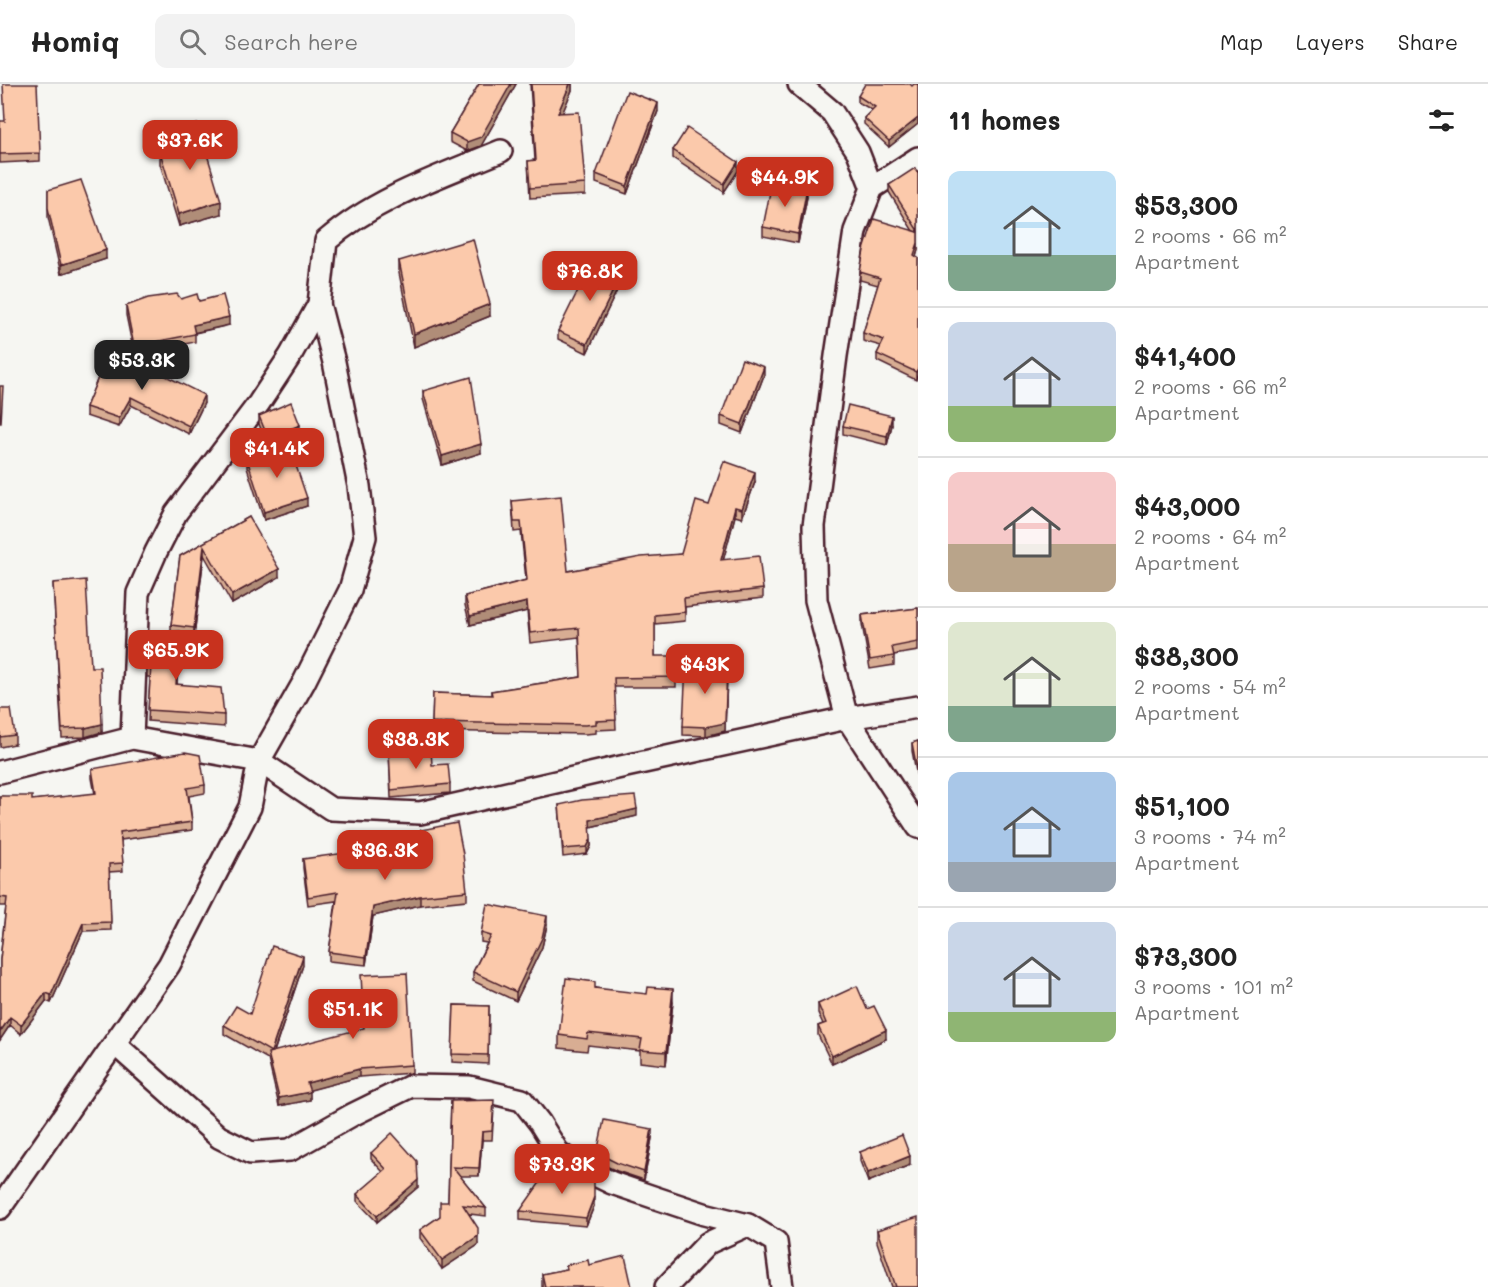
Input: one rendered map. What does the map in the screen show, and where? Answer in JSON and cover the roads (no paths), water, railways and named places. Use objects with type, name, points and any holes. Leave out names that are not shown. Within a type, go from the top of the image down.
[{"type":"street","points":[[799,84],[832,112],[858,152],[872,188]]},
{"type":"street","points":[[0,1208],[169,965],[250,807],[260,761],[350,590],[365,537],[359,486],[334,362],[319,304],[326,241],[346,223],[414,187],[501,151]]},
{"type":"street","points":[[918,158],[872,188],[855,231],[848,267],[814,526],[816,600],[847,718],[918,827]]},
{"type":"street","points":[[132,738],[138,593],[176,513],[259,403],[290,356],[319,304]]},
{"type":"street","points":[[0,772],[132,738],[260,761],[331,809],[420,813],[621,766],[847,718],[918,707]]},
{"type":"street","points":[[115,1044],[219,1137],[251,1153],[290,1150],[352,1114],[411,1086],[470,1087],[522,1100],[558,1152],[577,1166],[612,1183],[705,1214],[748,1225],[776,1242],[782,1287]]},
{"type":"street","points":[[666,1287],[708,1243],[748,1225]]}]
